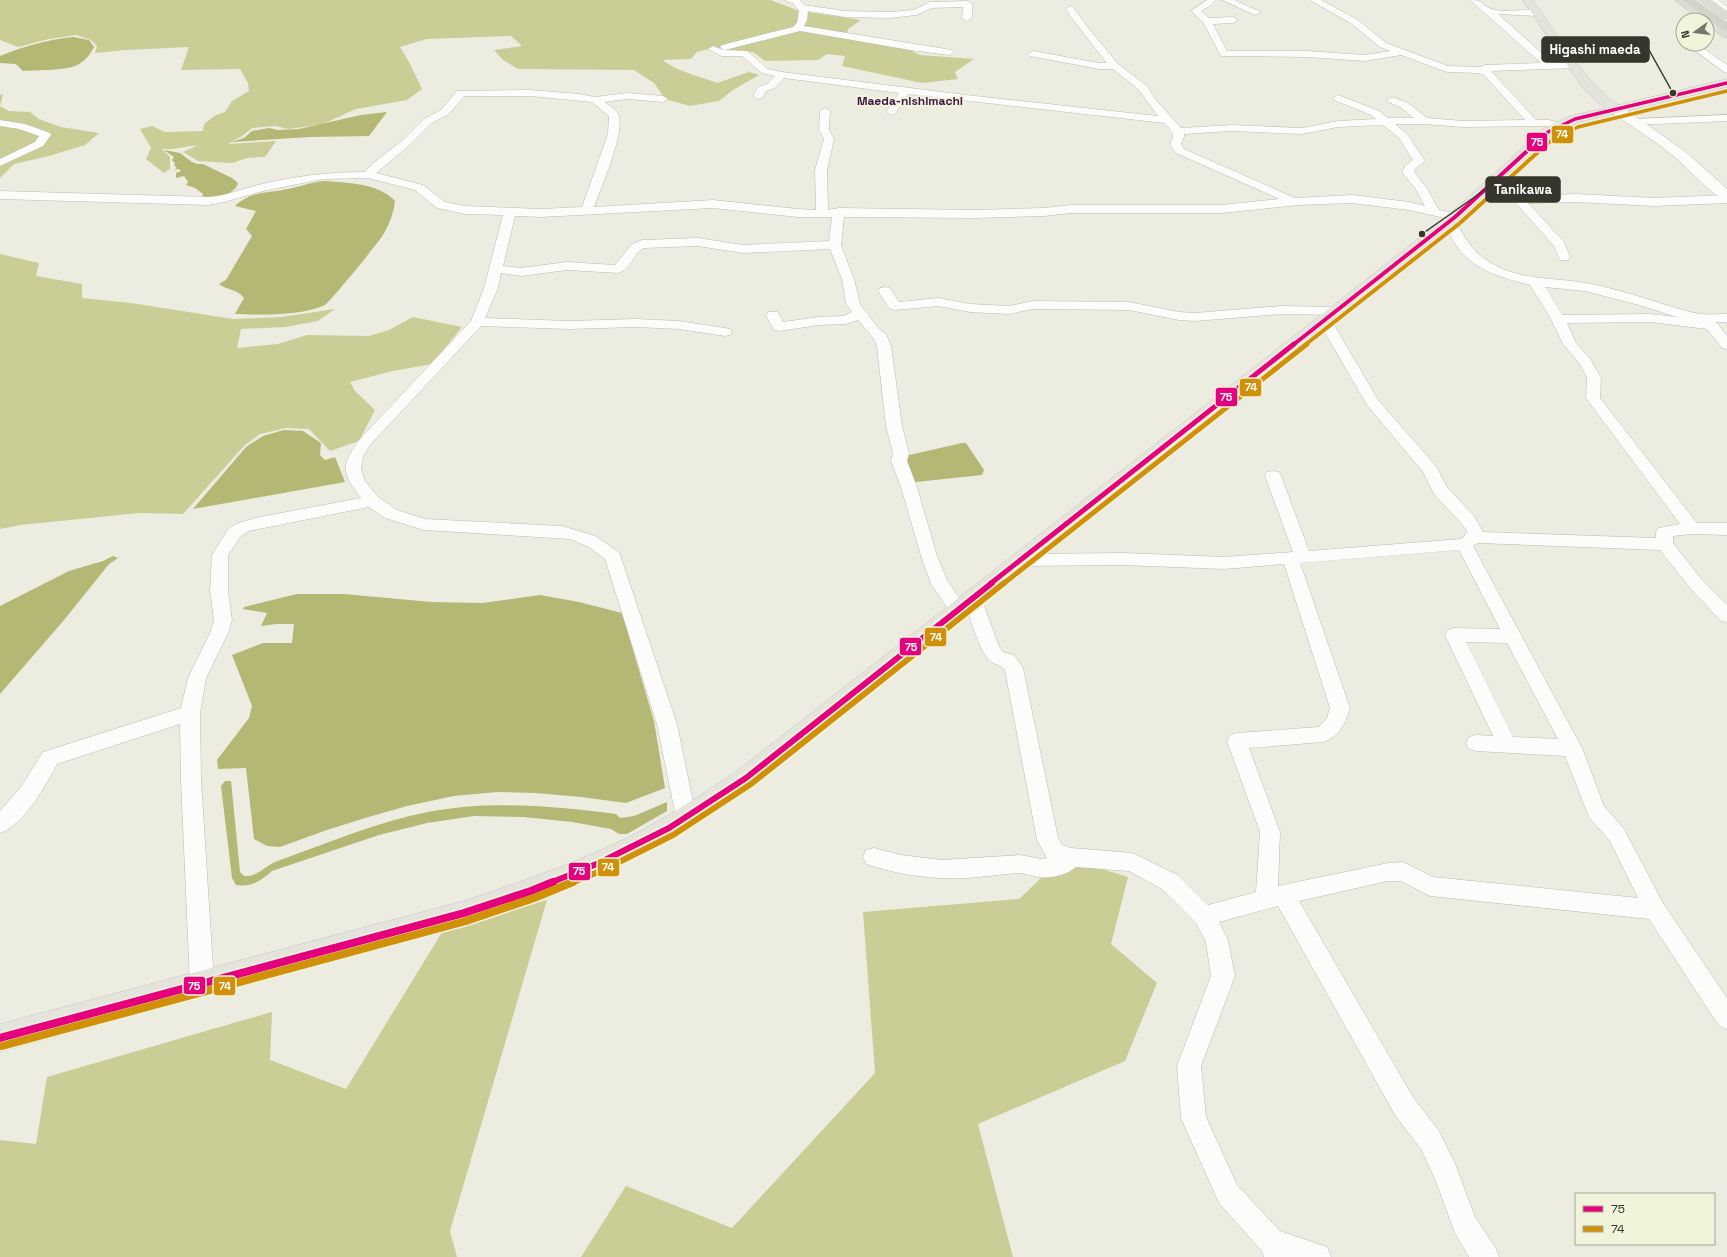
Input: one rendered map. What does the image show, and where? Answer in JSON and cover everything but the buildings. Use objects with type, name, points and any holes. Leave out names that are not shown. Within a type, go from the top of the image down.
[{"type":"highway","points":[[1680,0],[1696,12]]},
{"type":"highway","points":[[1688,0],[1727,28]]},
{"type":"highway","points":[[1700,0],[1727,20]]},
{"type":"highway","points":[[1705,0],[1727,16]]},
{"type":"highway","points":[[1715,26],[1727,35]]},
{"type":"main road","points":[[1529,0],[1592,91],[1616,109]]},
{"type":"main road","points":[[0,1038],[464,913],[531,890],[599,863],[669,828],[746,778],[1329,315],[1446,216],[1493,183],[1548,132],[1575,119],[1727,83]]},
{"type":"street","points":[[790,0],[796,2],[803,8],[845,14],[890,15],[916,12],[930,5],[968,4],[967,18]]},
{"type":"street","points":[[1212,0],[1208,5],[1199,8],[1196,11],[1207,21],[1224,54],[1307,54],[1365,58],[1399,53]]},
{"type":"street","points":[[1226,0],[1256,12]]},
{"type":"street","points":[[1314,0],[1355,22],[1383,45],[1399,53],[1447,69],[1484,71],[1488,73],[1532,123]]},
{"type":"street","points":[[1474,0],[1488,10],[1550,66]]},
{"type":"street","points":[[1712,0],[1727,11]]},
{"type":"street","points":[[799,28],[804,17],[803,8]]},
{"type":"street","points":[[1070,9],[1083,29],[1096,42],[1115,66],[1143,88],[1151,101],[1178,131],[1179,137],[1175,144],[1180,151],[1292,202]]},
{"type":"street","points":[[1488,10],[1506,13],[1537,13]]},
{"type":"street","points":[[1207,21],[1233,20]]},
{"type":"street","points":[[950,52],[910,47],[799,28],[793,31],[713,50],[722,53],[744,53],[765,71],[782,75],[1167,120]]},
{"type":"street","points":[[1702,52],[1727,70]]},
{"type":"street","points":[[1033,54],[1099,66],[1115,66]]},
{"type":"street","points":[[1484,71],[1485,68],[1574,66]]},
{"type":"street","points":[[758,96],[762,89],[771,86],[782,75]]},
{"type":"street","points":[[891,112],[906,90]]},
{"type":"street","points":[[368,175],[375,167],[408,141],[428,122],[445,112],[461,93],[530,94],[579,97],[595,100],[628,96],[663,99]]},
{"type":"street","points":[[1338,98],[1375,113],[1403,136],[1410,145],[1418,161],[1410,167],[1408,172],[1431,203],[1446,216],[1464,248],[1477,259],[1496,271],[1535,282],[1585,287],[1644,302],[1681,314],[1701,318]]},
{"type":"street","points":[[1098,113],[1103,99]]},
{"type":"street","points":[[587,211],[612,139],[616,121],[614,115],[595,100]]},
{"type":"street","points":[[1392,100],[1404,105],[1424,121]]},
{"type":"street","points":[[1616,109],[1682,156],[1727,196]]},
{"type":"street","points":[[822,212],[822,170],[829,139],[824,130],[825,111]]},
{"type":"street","points":[[1634,122],[1727,118]]},
{"type":"street","points":[[1178,131],[1232,128],[1302,131],[1338,124],[1424,121],[1462,124],[1549,123],[1560,126]]},
{"type":"street","points":[[0,124],[21,126],[46,135],[39,144],[0,163]]},
{"type":"street","points":[[0,195],[208,201],[220,200],[260,188],[316,178],[368,175],[419,187],[441,205],[465,210],[510,212],[541,213],[713,204],[798,213],[839,212],[975,214],[1044,212],[1072,209],[1222,209],[1292,202],[1352,200],[1387,203],[1446,216]]},
{"type":"street","points":[[1493,183],[1506,190],[1519,200],[1560,245],[1564,256]]},
{"type":"street","points":[[1519,200],[1577,198],[1654,202],[1727,199]]},
{"type":"street","points":[[510,212],[491,288],[477,322],[446,358],[365,442],[356,456],[353,469],[357,482],[372,501],[391,514],[424,524],[562,532],[581,536],[600,544],[613,556],[667,724],[686,817]]},
{"type":"street","points":[[839,212],[835,246],[848,279],[853,304],[874,332],[881,337],[884,346],[894,426],[901,454],[899,461],[909,487],[929,556],[940,584],[965,604],[996,657],[1007,660],[1014,668],[1048,840],[1055,852],[1071,857],[1132,862],[1170,882],[1204,916],[1217,940],[1223,976],[1189,1066],[1194,1118],[1228,1194],[1275,1250],[1317,1257]]},
{"type":"street","points":[[496,269],[521,272],[567,266],[618,269],[624,264],[636,247],[642,244],[653,243],[698,242],[743,249],[805,245],[835,246]]},
{"type":"street","points":[[1535,282],[1558,319],[1570,344],[1586,363],[1594,378],[1593,398],[1692,528]]},
{"type":"street","points":[[885,291],[895,306],[938,302],[970,308],[1009,310],[1033,305],[1129,306],[1179,316],[1195,317],[1280,310],[1329,315],[1372,402],[1430,470],[1440,490],[1468,520],[1474,531],[1468,541]]},
{"type":"street","points":[[773,315],[779,327],[819,321],[846,320],[860,314]]},
{"type":"street","points":[[1602,330],[1614,329],[1659,316],[1727,318]]},
{"type":"street","points":[[1558,319],[1651,318],[1711,325],[1727,345]]},
{"type":"street","points":[[477,322],[569,325],[636,323],[679,325],[725,332]]},
{"type":"street","points":[[1273,476],[1340,708],[1337,720],[1332,729],[1323,734],[1237,741],[1270,832],[1276,897],[1404,1106],[1430,1140],[1447,1175],[1464,1224],[1485,1257]]},
{"type":"street","points":[[202,983],[191,780],[190,713],[197,678],[209,651],[220,632],[223,620],[218,591],[220,555],[235,532],[244,527],[372,501]]},
{"type":"street","points":[[1727,529],[1692,528],[1664,532],[1665,544],[1696,584],[1727,616]]},
{"type":"street","points":[[1468,541],[1513,636],[1572,748],[1596,811],[1617,835],[1655,910],[1727,1018]]},
{"type":"street","points":[[1020,560],[1124,559],[1224,563],[1468,541],[1665,544]]},
{"type":"street","points":[[1507,744],[1454,636],[1513,636]]},
{"type":"street","points":[[0,824],[25,798],[50,758],[190,713]]},
{"type":"street","points":[[1476,743],[1572,748]]},
{"type":"street","points":[[874,857],[901,864],[942,869],[1020,864],[1041,868],[1063,865],[1071,857]]},
{"type":"street","points":[[1204,916],[1276,897],[1388,872],[1403,871],[1430,886],[1655,910]]},
{"type":"shaded area","points":[[0,0],[770,0],[800,11],[861,20],[848,29],[846,38],[904,47],[920,55],[974,59],[955,72],[958,79],[922,83],[842,66],[845,56],[827,54],[818,60],[765,61],[753,52],[709,49],[697,52],[691,59],[663,60],[681,70],[717,83],[749,72],[759,75],[733,90],[719,101],[690,106],[665,99],[654,83],[634,70],[518,69],[503,60],[494,50],[522,46],[511,36],[427,39],[400,47],[422,89],[407,100],[356,109],[323,124],[289,129],[275,126],[252,128],[228,144],[276,141],[265,157],[247,158],[232,163],[198,161],[183,152],[198,145],[162,149],[170,157],[170,169],[164,173],[146,159],[151,148],[140,129],[152,126],[165,132],[203,131],[204,124],[216,115],[225,112],[232,101],[249,91],[248,83],[240,69],[181,70],[189,47],[95,53],[97,46],[91,40],[76,35],[49,39],[18,47],[0,40]]},
{"type":"shaded area","points":[[73,37],[89,40],[94,47],[89,55],[80,64],[72,67],[23,71],[16,64],[0,63],[0,56],[18,49]]},
{"type":"shaded area","points":[[3,94],[0,106],[0,95]]},
{"type":"shaded area","points":[[0,106],[9,111],[30,112],[39,119],[61,127],[99,133],[85,145],[49,156],[14,164],[0,178]]},
{"type":"shaded area","points":[[387,112],[369,136],[310,137],[231,142],[244,138],[252,131],[269,128],[278,130],[299,129],[361,115]]},
{"type":"shaded area","points":[[164,150],[180,153],[192,162],[203,164],[232,178],[238,184],[232,192],[222,196],[202,198],[203,194],[195,188],[186,185],[188,182],[184,176],[176,178],[176,173],[181,171],[179,169],[174,170],[177,168],[172,160],[174,157]]},
{"type":"shaded area","points":[[325,181],[353,183],[372,187],[388,195],[395,201],[394,210],[383,235],[354,272],[325,305],[315,309],[293,313],[235,314],[244,298],[235,291],[219,284],[226,280],[252,236],[246,229],[256,211],[235,206],[252,195]]},
{"type":"shaded area","points":[[0,254],[39,263],[36,276],[82,284],[82,298],[131,303],[233,319],[282,317],[335,309],[318,321],[285,327],[241,329],[237,348],[278,344],[307,335],[369,336],[389,330],[413,317],[462,327],[432,364],[393,371],[350,382],[355,391],[375,410],[359,441],[330,451],[309,429],[286,428],[260,434],[244,446],[183,514],[139,513],[21,525],[0,529]]},
{"type":"shaded area","points":[[284,430],[303,431],[321,443],[320,455],[325,460],[335,457],[345,482],[193,509],[246,447],[263,436]]},
{"type":"shaded area","points":[[966,443],[984,470],[982,475],[916,482],[911,481],[905,456]]},
{"type":"shaded area","points":[[113,556],[118,558],[109,564],[64,620],[0,694],[0,606],[69,571],[103,561]]},
{"type":"shaded area","points":[[297,594],[344,594],[431,602],[482,603],[540,595],[579,602],[622,613],[654,721],[665,788],[626,803],[535,793],[497,792],[454,796],[407,806],[365,818],[280,847],[267,846],[254,839],[246,768],[218,769],[217,760],[249,718],[252,706],[232,655],[263,643],[292,643],[294,624],[261,626],[267,613],[243,609],[244,607]]},
{"type":"shaded area","points":[[225,781],[231,781],[240,872],[244,876],[253,875],[275,862],[370,827],[409,816],[451,808],[498,805],[546,807],[616,814],[620,818],[634,816],[667,802],[667,811],[627,834],[619,834],[611,829],[572,822],[524,817],[474,816],[427,823],[379,835],[272,871],[264,878],[252,884],[236,885],[232,878],[221,786]]},
{"type":"shaded area","points":[[1063,857],[1128,877],[1111,944],[1157,983],[1125,1061],[978,1124],[1013,1257],[581,1257],[626,1186],[732,1228],[875,1073],[863,912],[1019,899]]},
{"type":"shaded area","points":[[547,900],[450,1231],[457,1257],[0,1257],[0,1140],[36,1144],[47,1077],[272,1012],[270,1060],[346,1089],[444,929]]},
{"type":"transit line","name":"75","points":[[0,1038],[464,913],[531,891],[599,863],[669,828],[746,778],[1137,467],[1455,217],[1548,132],[1575,119],[1727,83]]},
{"type":"transit line","name":"74","points":[[2,1046],[466,921],[534,898],[603,870],[673,835],[751,784],[1142,473],[1460,223],[1553,139],[1578,127],[1727,91]]},
{"type":"place","name":"Higashi maeda","points":[[1673,93]]},
{"type":"place","name":"Tanikawa","points":[[1422,234]]},
{"type":"district","name":"Maeda-nishimachi","points":[[910,101]]}]
